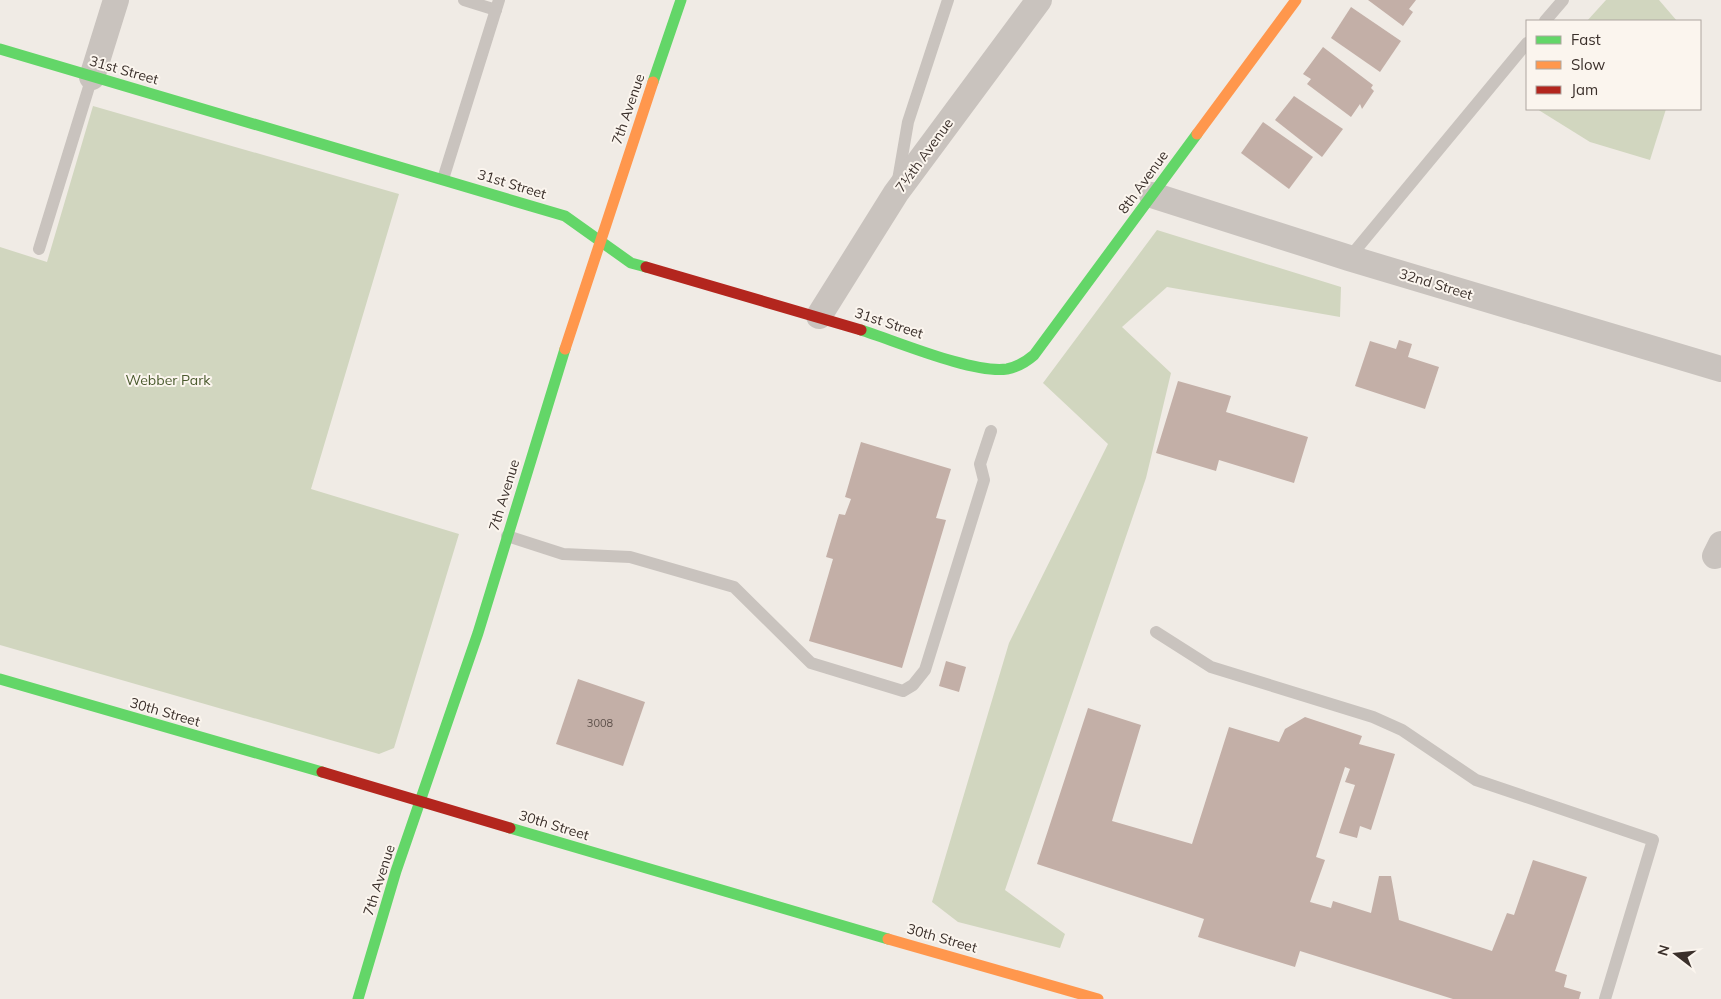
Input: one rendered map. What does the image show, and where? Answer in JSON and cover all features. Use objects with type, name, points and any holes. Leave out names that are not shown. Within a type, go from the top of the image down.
[{"type":"street","points":[[92,76],[116,0]]},
{"type":"street","name":"7th Avenue","points":[[358,999],[396,872],[422,802],[470,658],[600,240],[681,0]]},
{"type":"street","name":"7½th Avenue","points":[[819,316],[896,193],[1039,0]]},
{"type":"street","name":"8th Avenue","points":[[1004,370],[1022,366],[1034,355],[1296,0]]},
{"type":"street","name":"31st Street","points":[[0,49],[565,216],[631,263],[819,316],[978,368],[1004,370]]},
{"type":"street","name":"32nd Street","points":[[1152,195],[1348,258],[1721,369]]},
{"type":"street","name":"30th Street","points":[[0,679],[693,883],[1098,999]]},
{"type":"lane","points":[[443,179],[497,5],[464,0]]},
{"type":"lane","points":[[896,193],[908,122],[948,0]]},
{"type":"lane","points":[[1546,20],[1563,0]]},
{"type":"lane","points":[[1348,258],[1526,44]]},
{"type":"lane","points":[[39,249],[92,76]]},
{"type":"lane","points":[[507,536],[563,554],[630,557],[734,587],[811,663],[903,691],[913,685],[926,670],[984,480],[980,464],[991,430]]},
{"type":"lane","points":[[1156,632],[1211,667],[1373,717],[1402,730],[1476,780],[1653,840],[1605,999]]},
{"type":"green space","points":[[1606,0],[1659,0],[1676,20],[1588,20]]},
{"type":"green space","name":"Webber Park","points":[[93,106],[399,194],[311,489],[459,534],[394,748],[379,754],[0,645],[0,247],[47,262]]},
{"type":"green space","points":[[1539,110],[1666,110],[1650,160],[1590,142]]},
{"type":"green space","points":[[1157,230],[1341,287],[1340,317],[1167,287],[1122,327],[1171,373],[1146,478],[1005,890],[1065,934],[1060,948],[958,922],[932,902],[1009,643],[1108,444],[1043,383]]},
{"type":"building","points":[[1368,0],[1416,0],[1409,9],[1413,12],[1403,26]]},
{"type":"building","points":[[1351,7],[1401,41],[1380,72],[1331,38]]},
{"type":"building","points":[[1323,47],[1373,85],[1371,88],[1374,91],[1362,109],[1360,104],[1351,117],[1307,84],[1311,79],[1303,74]]},
{"type":"building","points":[[1294,96],[1343,129],[1322,157],[1275,120]]},
{"type":"building","points":[[1263,122],[1313,157],[1289,189],[1241,153]]},
{"type":"building","points":[[1399,340],[1412,344],[1408,357],[1439,367],[1425,409],[1355,386],[1370,341],[1396,349]]},
{"type":"building","points":[[1178,381],[1231,396],[1226,412],[1308,437],[1294,483],[1219,460],[1216,471],[1156,453]]},
{"type":"building","points":[[861,442],[951,469],[936,518],[946,520],[902,668],[809,641],[833,559],[826,557],[839,514],[845,515],[851,499],[845,497]]},
{"type":"building","points":[[946,661],[966,667],[959,692],[939,686]]},
{"type":"building","points":[[578,679],[645,702],[623,766],[556,744]]},
{"type":"building","points":[[1088,708],[1141,725],[1112,821],[1192,844],[1229,727],[1279,742],[1285,729],[1305,717],[1362,736],[1359,744],[1395,754],[1371,830],[1360,826],[1357,838],[1339,833],[1355,785],[1345,782],[1350,769],[1345,767],[1316,857],[1325,860],[1310,902],[1331,908],[1333,901],[1371,913],[1379,876],[1391,876],[1399,920],[1492,951],[1507,913],[1514,915],[1533,860],[1587,877],[1555,971],[1567,975],[1564,987],[1581,992],[1579,999],[1453,999],[1300,951],[1295,967],[1198,937],[1204,919],[1037,864]]},
{"type":"traffic: fast","points":[[653,82],[681,0]]},
{"type":"traffic: fast","points":[[0,49],[565,216],[631,263],[646,267]]},
{"type":"traffic: fast","points":[[861,330],[934,356],[975,367],[1007,369],[1025,362],[1034,355],[1197,134]]},
{"type":"traffic: fast","points":[[358,999],[396,871],[478,633],[565,349]]},
{"type":"traffic: fast","points":[[0,679],[322,772]]},
{"type":"traffic: fast","points":[[510,828],[888,939]]},
{"type":"traffic: slow","points":[[1197,134],[1296,0]]},
{"type":"traffic: slow","points":[[565,349],[653,82]]},
{"type":"traffic: slow","points":[[888,939],[1098,999]]},
{"type":"traffic: jam","points":[[646,267],[861,330]]},
{"type":"traffic: jam","points":[[322,772],[510,828]]}]
